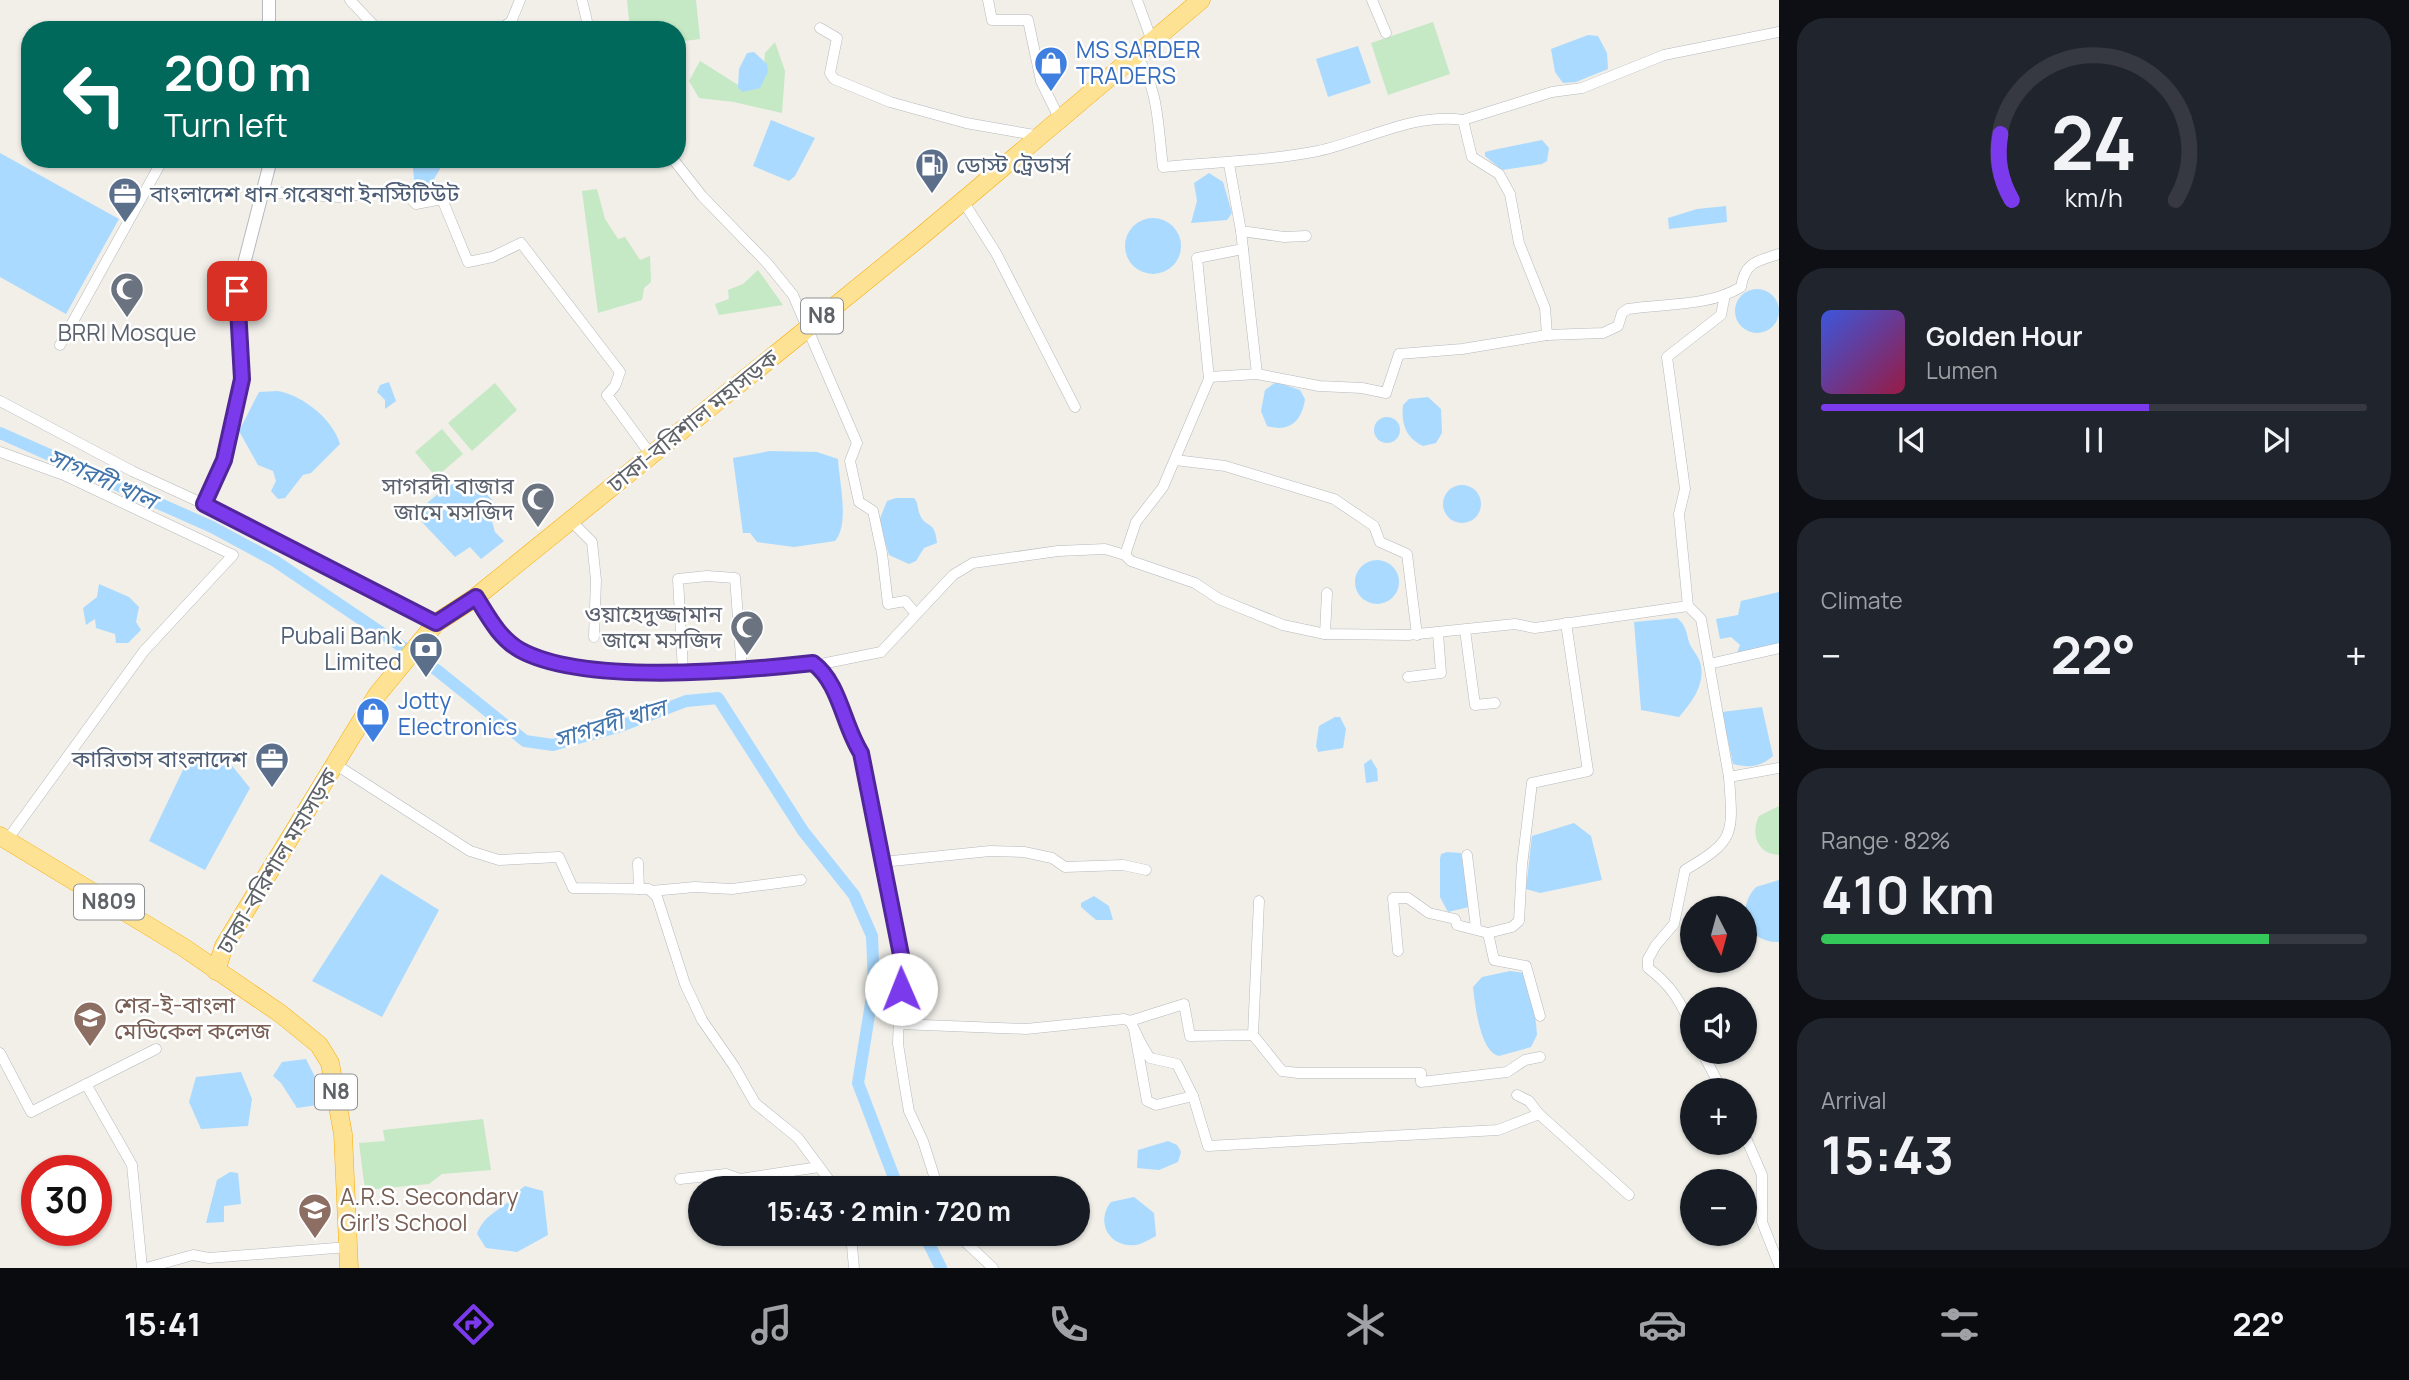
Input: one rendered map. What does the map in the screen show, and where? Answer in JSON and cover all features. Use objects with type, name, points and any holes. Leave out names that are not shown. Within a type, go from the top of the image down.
[{"type":"highway","name":"ঢাকা-বরিশাল মহাসড়ক","points":[[436,623],[476,597],[809,327],[1201,0]]},
{"type":"highway","points":[[386,687],[436,623]]},
{"type":"highway","name":"ঢাকা-বরিশাল মহাসড়ক","points":[[216,971],[383,701],[386,687]]},
{"type":"highway","name":"ঢাকা-বরিশাল মহাসড়ক","points":[[216,971],[224,946],[377,695],[386,687]]},
{"type":"highway","name":"N809","points":[[2,841],[107,912],[216,971]]},
{"type":"highway","name":"N8","points":[[216,971],[296,1026],[319,1045],[330,1063],[343,1134],[349,1268]]},
{"type":"street","points":[[269,0],[269,21]]},
{"type":"street","points":[[350,0],[370,21]]},
{"type":"street","points":[[511,21],[520,0]]},
{"type":"street","points":[[582,0],[587,21]]},
{"type":"street","points":[[988,0],[992,20],[1028,20],[1041,81],[1060,120]]},
{"type":"street","points":[[1137,0],[1152,41]]},
{"type":"street","points":[[1372,0],[1386,33]]},
{"type":"street","points":[[820,28],[837,38],[830,73],[834,79],[890,102],[966,123],[1041,136]]},
{"type":"street","points":[[1136,55],[1147,69],[1153,87],[1163,167],[1229,164],[1320,150],[1441,116],[1463,120],[1552,92],[1581,88],[1664,55],[1779,32]]},
{"type":"street","points":[[1463,120],[1472,157],[1499,174],[1510,194],[1519,243],[1545,308],[1547,335]]},
{"type":"street","points":[[1229,164],[1241,231],[1257,374]]},
{"type":"street","points":[[60,345],[158,168]]},
{"type":"street","points":[[204,504],[224,460],[242,379],[237,291],[269,168]]},
{"type":"street","points":[[680,168],[702,196],[767,263],[793,295],[857,443],[850,461],[859,502],[873,511],[882,553],[888,604],[905,601],[916,614]]},
{"type":"street","points":[[265,192],[339,197],[403,190],[416,204],[442,199],[468,262],[492,257],[521,243],[620,372],[615,386],[607,395],[651,455]]},
{"type":"street","points":[[963,201],[996,253],[1075,407]]},
{"type":"street","points":[[1241,231],[1284,237],[1306,236]]},
{"type":"street","points":[[1125,555],[1136,522],[1163,487],[1209,377],[1197,257],[1243,249]]},
{"type":"street","points":[[1209,377],[1257,374],[1386,393],[1399,354],[1462,349],[1547,335],[1603,333],[1618,326],[1622,313],[1628,309],[1725,295],[1741,287],[1745,269],[1750,262],[1779,254]]},
{"type":"street","points":[[1680,1000],[1663,979],[1648,968],[1648,959],[1674,924],[1685,870],[1724,844],[1732,821],[1729,777],[1701,619],[1689,606],[1679,514],[1685,489],[1667,357],[1721,315],[1725,295]]},
{"type":"street","points":[[0,401],[132,471],[204,504],[436,623]]},
{"type":"street","points":[[0,452],[64,475],[233,555],[144,651],[2,841]]},
{"type":"street","points":[[1175,460],[1224,466],[1277,479],[1334,499],[1374,526],[1380,542],[1407,554],[1417,635]]},
{"type":"street","points":[[570,520],[592,542],[596,580],[594,637]]},
{"type":"street","points":[[821,669],[825,663],[881,652],[953,575],[974,563],[1058,551],[1105,549],[1125,555],[1131,561],[1195,583],[1219,598],[1283,625],[1325,634],[1417,635],[1515,624],[1535,628],[1689,606]]},
{"type":"street","points":[[683,671],[678,579],[707,576],[735,578],[742,670]]},
{"type":"street","points":[[1325,634],[1326,593]]},
{"type":"street","points":[[476,597],[503,637],[521,650],[558,663],[602,669],[683,671],[742,670],[813,663],[829,678],[852,739],[861,753],[901,955],[898,1044],[909,1111],[923,1140],[934,1176]]},
{"type":"street","points":[[1398,951],[1392,898],[1408,898],[1429,913],[1455,919],[1457,925],[1489,933],[1512,927],[1519,921],[1521,865],[1532,783],[1588,771],[1566,623]]},
{"type":"street","points":[[1465,630],[1475,705],[1495,703]]},
{"type":"street","points":[[1408,677],[1441,673],[1438,633]]},
{"type":"street","points":[[1709,664],[1779,648]]},
{"type":"street","points":[[341,768],[470,851],[499,860],[559,857],[573,888],[651,891],[695,887],[732,889],[800,880]]},
{"type":"street","points":[[1729,777],[1779,768]]},
{"type":"street","points":[[882,862],[990,851],[1024,852],[1052,858],[1065,867],[1124,865],[1146,870]]},
{"type":"street","points":[[1467,855],[1476,928]]},
{"type":"street","points":[[638,863],[639,889]]},
{"type":"street","points":[[651,891],[657,897],[685,984],[702,1020],[734,1066],[755,1103],[798,1138],[826,1176]]},
{"type":"street","points":[[1259,901],[1253,1035],[1282,1071],[1420,1073],[1421,1082],[1507,1072],[1525,1060],[1539,1057]]},
{"type":"street","points":[[1489,933],[1494,960],[1525,966],[1541,1016]]},
{"type":"street","points":[[899,1024],[1018,1029],[1132,1025],[1184,1004],[1190,1036],[1253,1035]]},
{"type":"street","points":[[1132,1025],[1139,1043],[1150,1058],[1177,1064],[1193,1096],[1208,1146],[1498,1130],[1539,1114]]},
{"type":"street","points":[[1132,1025],[1147,1101],[1156,1105],[1193,1096]]},
{"type":"street","points":[[0,1054],[32,1112],[156,1049]]},
{"type":"street","points":[[86,1084],[132,1165],[144,1268],[193,1255],[209,1258],[348,1247]]},
{"type":"street","points":[[1517,1095],[1529,1101],[1539,1114],[1629,1195]]},
{"type":"street","points":[[1753,1155],[1762,1175],[1762,1222],[1779,1265]]},
{"type":"street","points":[[680,1179],[726,1174],[740,1179],[819,1167]]},
{"type":"street","points":[[852,1246],[854,1268]]},
{"type":"street","points":[[970,1246],[993,1268]]},
{"type":"green space","points":[[627,0],[696,0],[700,39],[686,41],[686,21],[629,21]]},
{"type":"green space","points":[[1433,22],[1450,74],[1388,95],[1371,43]]},
{"type":"green space","points":[[775,42],[785,71],[782,113],[734,102],[699,98],[689,81],[700,61],[746,90],[763,78],[765,53]]},
{"type":"green space","points":[[597,189],[605,219],[618,239],[625,237],[640,260],[650,256],[651,282],[644,288],[642,300],[598,313],[582,191]]},
{"type":"green space","points":[[758,270],[783,305],[719,315],[715,304],[729,299],[728,290],[743,284]]},
{"type":"green space","points":[[495,383],[517,410],[472,451],[448,423]]},
{"type":"green space","points":[[442,429],[463,454],[436,477],[415,452]]},
{"type":"green space","points":[[1779,806],[1779,855],[1761,847],[1755,830],[1759,816]]},
{"type":"green space","points":[[483,1119],[491,1170],[442,1174],[429,1184],[365,1190],[359,1143],[385,1141],[383,1130]]},
{"type":"water","points":[[1588,35],[1598,36],[1607,53],[1608,69],[1576,82],[1563,83],[1555,72],[1551,49]]},
{"type":"water","points":[[1358,46],[1371,83],[1328,97],[1316,59]]},
{"type":"water","points":[[754,52],[767,64],[768,72],[760,88],[743,92],[738,88],[739,69],[747,53]]},
{"type":"water","points":[[771,120],[815,138],[795,176],[789,181],[753,166]]},
{"type":"water","points":[[1542,140],[1549,148],[1547,161],[1542,164],[1502,170],[1485,156],[1485,152]]},
{"type":"water","points":[[0,153],[21,165],[21,168],[27,168],[119,219],[66,314],[0,277]]},
{"type":"water","points":[[413,168],[440,168],[434,179],[441,187],[436,194],[416,198]]},
{"type":"water","points":[[1209,173],[1223,182],[1232,213],[1227,220],[1191,223],[1197,201],[1194,183]]},
{"type":"water","points":[[1726,206],[1727,222],[1669,229],[1668,218],[1697,209]]},
{"type":"water","points":[[1153,218],[1164,220],[1173,226],[1179,235],[1179,257],[1173,266],[1164,272],[1153,274],[1142,272],[1133,266],[1127,257],[1125,246],[1127,235],[1133,226],[1142,220]]},
{"type":"water","points":[[1757,289],[1773,295],[1779,311],[1773,327],[1757,333],[1741,327],[1735,311],[1741,295]]},
{"type":"water","points":[[389,382],[396,401],[385,409],[385,400],[377,392],[380,385]]},
{"type":"water","points":[[1276,382],[1300,390],[1305,399],[1297,419],[1282,428],[1267,426],[1261,411],[1265,390]]},
{"type":"water","points":[[278,391],[297,397],[324,417],[340,444],[311,473],[303,475],[285,498],[278,499],[271,491],[276,481],[273,471],[258,465],[239,431],[259,392]]},
{"type":"water","points":[[1428,397],[1441,409],[1442,433],[1436,443],[1423,446],[1412,439],[1406,430],[1403,405],[1409,399]]},
{"type":"water","points":[[1387,417],[1396,421],[1400,430],[1396,439],[1387,443],[1378,439],[1374,430],[1378,421]]},
{"type":"water","points":[[770,451],[817,452],[838,459],[843,513],[835,541],[794,547],[757,542],[750,533],[743,533],[733,458]]},
{"type":"water","points":[[472,477],[499,508],[491,518],[495,532],[504,541],[481,559],[470,547],[455,557],[421,521],[421,509],[432,499],[451,485]]},
{"type":"water","points":[[1462,485],[1476,490],[1481,504],[1476,518],[1462,523],[1448,518],[1443,504],[1448,490]]},
{"type":"water","points":[[914,498],[922,519],[932,527],[936,535],[937,543],[924,548],[916,561],[909,564],[889,555],[879,521],[887,501]]},
{"type":"water","points":[[1377,560],[1392,567],[1399,582],[1392,597],[1377,604],[1362,597],[1355,582],[1362,567]]},
{"type":"water","points":[[99,584],[129,597],[139,607],[136,622],[141,630],[128,643],[116,643],[115,634],[96,628],[95,619],[86,625],[83,608],[97,597]]},
{"type":"water","points":[[1779,592],[1779,645],[1737,653],[1740,645],[1731,637],[1720,639],[1716,619],[1738,615],[1741,601]]},
{"type":"water","points":[[1677,618],[1684,626],[1701,670],[1697,691],[1679,717],[1641,710],[1634,622]]},
{"type":"water","points":[[1762,707],[1773,756],[1754,766],[1733,764],[1722,712]]},
{"type":"water","points":[[1340,717],[1346,729],[1343,748],[1318,752],[1316,746],[1319,726]]},
{"type":"water","points":[[192,751],[229,762],[250,788],[205,870],[149,841]]},
{"type":"water","points":[[1371,759],[1377,769],[1378,781],[1366,783],[1364,764]]},
{"type":"water","points":[[1574,823],[1591,836],[1602,880],[1540,893],[1526,889],[1532,836]]},
{"type":"water","points":[[1461,853],[1469,907],[1448,912],[1440,897],[1440,859],[1441,854]]},
{"type":"water","points":[[381,874],[439,910],[382,1017],[312,981]]},
{"type":"water","points":[[1779,880],[1779,942],[1768,941],[1757,935],[1757,896],[1750,896],[1756,887]]},
{"type":"water","points":[[1094,896],[1109,906],[1113,920],[1096,920],[1081,907],[1081,903]]},
{"type":"water","points":[[1510,971],[1525,973],[1537,1035],[1531,1047],[1499,1056],[1487,1046],[1483,1037],[1473,987],[1482,977]]},
{"type":"water","points":[[306,1059],[315,1077],[318,1105],[297,1108],[281,1083],[273,1076],[282,1062]]},
{"type":"water","points":[[241,1072],[252,1099],[248,1126],[201,1129],[189,1102],[196,1077]]},
{"type":"water","points":[[1168,1141],[1177,1145],[1181,1152],[1178,1162],[1159,1170],[1137,1168],[1138,1150]]},
{"type":"water","points":[[230,1172],[238,1173],[241,1204],[224,1206],[224,1222],[206,1223],[217,1180]]},
{"type":"water","points":[[525,1186],[543,1191],[548,1235],[517,1252],[486,1248],[477,1234],[483,1223]]},
{"type":"water","points":[[1134,1197],[1154,1213],[1156,1236],[1138,1244],[1127,1245],[1112,1238],[1107,1232],[1104,1218],[1111,1202]]},
{"type":"waterway","name":"সাগরদী খাল","points":[[0,433],[212,527],[275,561],[438,671],[525,741],[553,745],[621,726],[686,701],[718,698],[803,831],[854,895],[872,936],[874,985],[858,1083],[893,1176]]},
{"type":"waterway","name":"সাগরদী খাল","points":[[930,1246],[941,1268]]},
{"type":"place","name":"MS SARDER TRADERS","points":[[1051,93]]},
{"type":"place","name":"ডোস্ট ট্রেডার্স","points":[[932,195]]},
{"type":"place","name":"বাংলাদেশ ধান গবেষণা ইনস্টিটিউট","points":[[125,224]]},
{"type":"place","name":"BRRI Mosque","points":[[127,319]]},
{"type":"place","name":"সাগরদী বাজার জামে মসজিদ","points":[[538,529]]},
{"type":"place","name":"ওয়াহেদুজ্জামান জামে মসজিদ","points":[[747,657]]},
{"type":"place","name":"Pubali Bank Limited","points":[[426,679]]},
{"type":"place","name":"Jotty Electronics","points":[[373,744]]},
{"type":"place","name":"কারিতাস বাংলাদেশ","points":[[272,789]]},
{"type":"place","name":"শের-ই-বাংলা মেডিকেল কলেজ","points":[[90,1048]]},
{"type":"place","name":"A.R.S. Secondary Girl's School","points":[[315,1240]]},
{"type":"route","points":[[237,291],[242,379],[224,460],[204,504],[436,623],[476,597],[503,637],[521,650],[558,663],[602,669],[660,672],[739,670],[813,663],[829,678],[852,739],[861,753],[892,923],[901,955],[901,989]]}]
